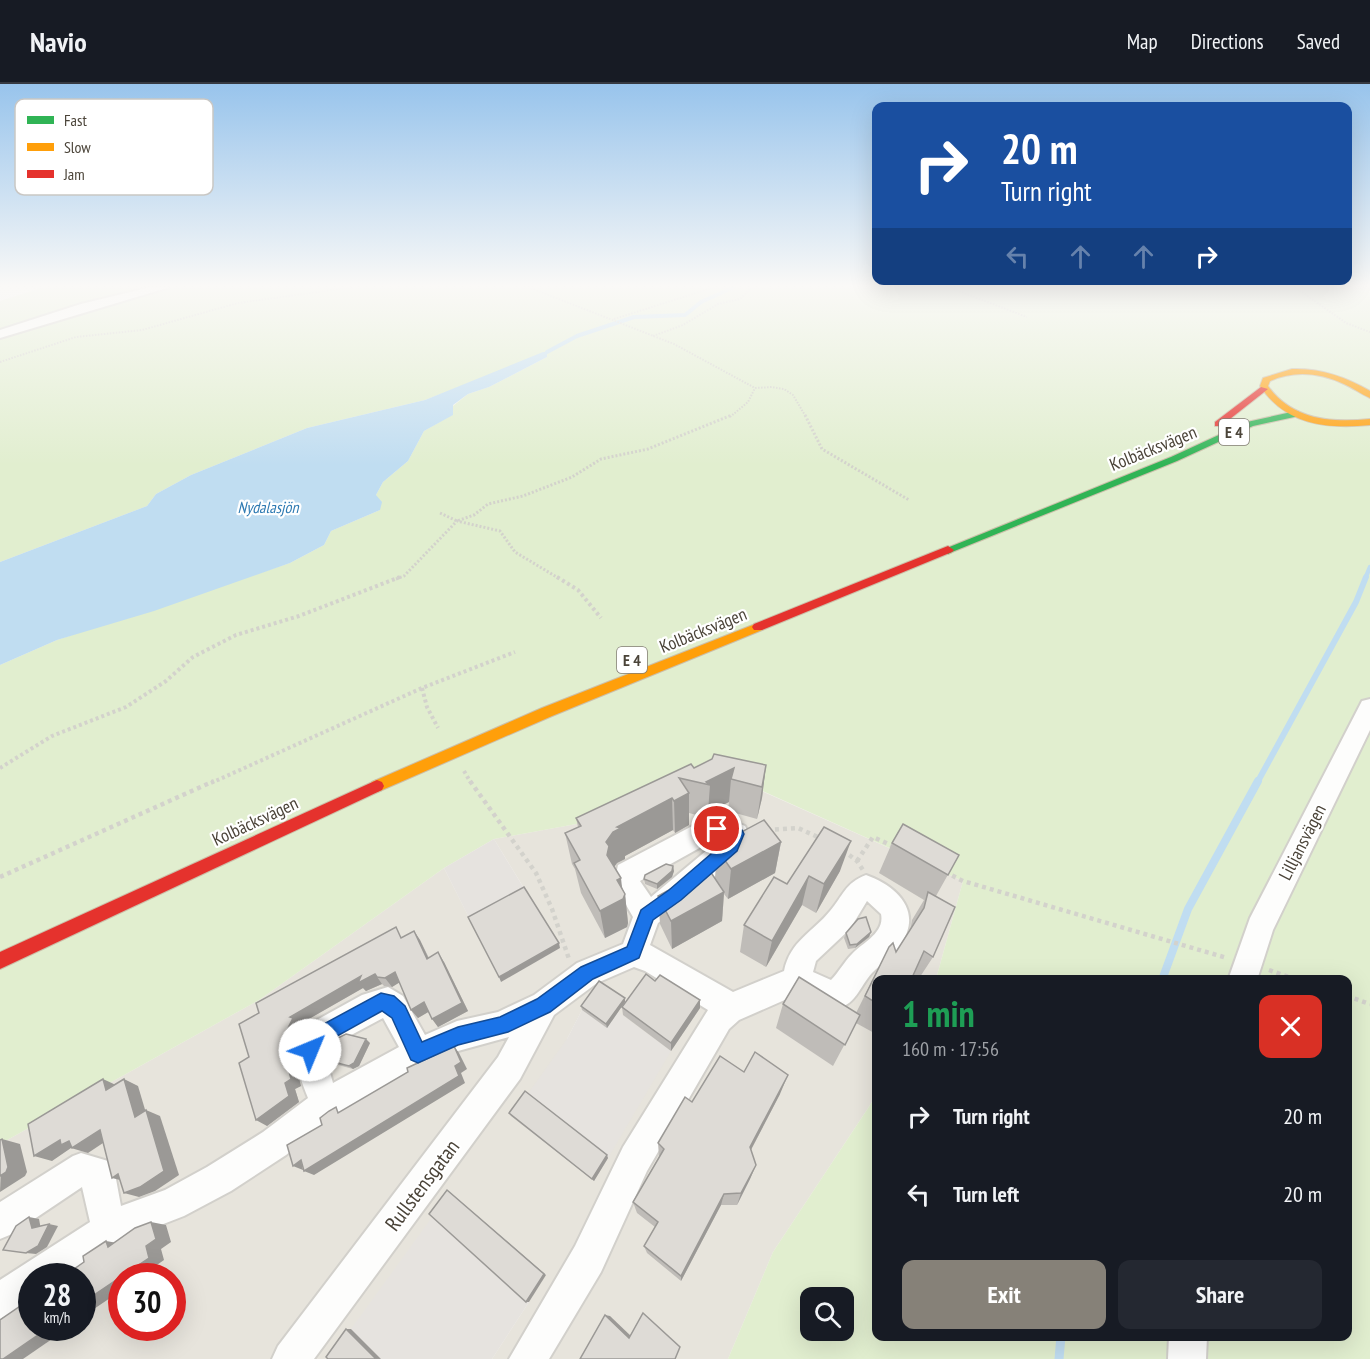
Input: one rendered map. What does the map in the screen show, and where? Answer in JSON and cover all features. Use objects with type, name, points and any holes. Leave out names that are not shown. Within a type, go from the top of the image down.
[{"type":"highway","name":"E 4","points":[[1370,395],[1344,381],[1312,373],[1284,373],[1266,380],[1264,389],[1277,404],[1296,414],[1324,422],[1352,424],[1370,422]]},
{"type":"highway","name":"E 4","points":[[1344,381],[1370,378]]},
{"type":"highway","name":"Kolbäcksvägen","points":[[936,539],[1201,433],[1224,420],[1264,389]]},
{"type":"highway","name":"Kolbäcksvägen","points":[[0,961],[291,824],[547,712],[1153,468],[1255,422],[1274,415],[1296,414]]},
{"type":"street","points":[[1352,424],[1370,429]]},
{"type":"street","name":"Lilljansvägen","points":[[1245,971],[1260,927],[1370,707]]},
{"type":"street","points":[[633,953],[647,915],[675,895],[731,846],[736,834],[726,829],[709,830],[627,873],[627,884],[647,915]]},
{"type":"street","points":[[866,887],[882,895],[894,912],[895,928],[888,940],[860,966],[838,994],[833,996],[816,991],[798,979],[798,970],[806,950],[839,921],[856,894],[866,887]]},
{"type":"street","points":[[57,1263],[129,1219],[178,1201],[233,1172],[326,1104],[418,1053],[458,1036],[501,1026],[554,997],[603,964],[633,953],[653,960],[731,1007]]},
{"type":"street","points":[[528,1359],[588,1259],[635,1158],[719,1019],[731,1007],[742,1005],[798,979]]},
{"type":"street","name":"Rullstensgatan","points":[[291,1359],[509,1068],[554,997]]},
{"type":"street","points":[[326,1104],[311,1057],[312,1043],[315,1038],[372,1005],[388,1002],[393,1006],[418,1053]]},
{"type":"street","points":[[0,1222],[73,1173],[89,1170],[96,1173],[99,1179],[109,1230]]},
{"type":"street","points":[[0,1301],[18,1289]]},
{"type":"street","points":[[1187,1359],[1188,1341]]},
{"type":"path","points":[[0,362],[47,346]]},
{"type":"path","points":[[674,346],[733,373],[755,388],[771,385],[792,392],[807,415],[816,441],[822,449],[906,496],[909,500]]},
{"type":"path","points":[[0,768],[52,736],[126,706],[166,681],[193,657],[236,635],[299,616],[404,576],[457,521],[474,515],[488,504],[523,496],[572,477],[601,459],[648,449],[728,418],[748,402],[755,388]]},
{"type":"path","points":[[440,513],[457,521],[500,531],[515,552],[578,590],[602,618]]},
{"type":"path","points":[[0,877],[422,688],[515,652]]},
{"type":"path","points":[[422,688],[427,707],[438,728]]},
{"type":"path","points":[[460,766],[477,794],[528,861],[554,909],[569,959],[554,997]]},
{"type":"path","points":[[736,834],[798,828],[829,843]]},
{"type":"path","points":[[857,861],[873,837],[901,850]]},
{"type":"path","points":[[836,846],[857,861],[864,874],[866,887]]},
{"type":"path","points":[[942,871],[963,881],[1114,927],[1245,971],[1268,975]]},
{"type":"path","points":[[1352,998],[1370,1004]]},
{"type":"shaded area","points":[[728,776],[963,881],[937,975],[872,975],[872,1102],[773,1252],[728,1359],[492,1359],[529,1302],[351,1329],[381,1359],[0,1359],[0,1144],[259,1000],[444,868],[501,981],[560,947],[494,839],[582,823]],"holes":[[[582,1010],[607,1028],[567,1039]]]},
{"type":"shaded area","points":[[494,839],[560,948],[501,982],[444,868]]},
{"type":"shaded area","points":[[582,1010],[607,1027],[618,1012],[671,1051],[608,1158],[527,1095],[567,1039]]},
{"type":"shaded area","points":[[433,1216],[529,1302],[492,1359],[381,1359],[351,1329]]},
{"type":"green space","points":[[0,346],[1370,346],[1370,1359],[728,1359],[773,1252],[872,1102],[872,1341],[1352,1341],[1352,975],[937,975],[963,881],[729,776],[582,823],[494,839],[444,868],[259,1000],[0,1144],[0,665],[57,640],[290,563],[324,545],[331,531],[380,510],[376,495],[383,482],[408,461],[424,431],[452,415],[453,406],[468,394],[489,387],[547,357],[547,353],[425,400],[307,428],[191,475],[156,494],[147,506],[0,562]]},
{"type":"water","name":"Nydalasjön","points":[[547,352],[547,357],[489,387],[468,394],[453,405],[453,415],[424,431],[408,461],[383,482],[376,495],[382,502],[380,510],[331,531],[324,545],[290,563],[154,611],[57,640],[0,665],[0,562],[147,506],[156,494],[191,475],[307,428],[425,400]]},
{"type":"building","points":[[714,754],[766,765],[762,787],[731,779],[734,768],[706,782],[710,785],[679,778],[689,793],[674,801],[672,798],[617,827],[621,828],[613,832],[606,842],[609,846],[607,855],[621,878],[617,880],[625,894],[623,899],[600,911],[574,863],[580,860],[565,833],[581,826],[576,818],[691,764],[694,768],[712,759]]},
{"type":"building","points":[[764,820],[781,842],[731,869],[717,849],[730,838]]},
{"type":"building","points":[[903,824],[959,855],[948,875],[892,843]]},
{"type":"building","points":[[824,827],[851,841],[824,884],[809,876],[772,941],[744,925],[774,877],[787,884]]},
{"type":"building","points":[[666,864],[673,866],[672,871],[657,884],[644,879],[645,875]]},
{"type":"building","points":[[708,868],[724,892],[671,921],[658,896]]},
{"type":"building","points":[[524,887],[559,943],[499,977],[468,917]]},
{"type":"building","points":[[928,892],[955,907],[933,957],[924,951],[913,975],[875,975],[889,947],[893,943],[896,952],[924,908]]},
{"type":"building","points":[[866,917],[871,932],[857,944],[850,945],[846,933],[858,919]]},
{"type":"building","points":[[396,927],[401,938],[414,931],[427,959],[438,952],[462,1003],[432,1019],[424,1002],[411,1010],[395,972],[385,978],[377,977],[375,974],[358,983],[361,976],[290,1017],[293,1018],[286,1032],[285,1056],[291,1079],[285,1083],[289,1096],[256,1120],[239,1063],[249,1057],[239,1024],[259,1013],[256,1003]]},
{"type":"building","points":[[646,974],[655,981],[660,975],[700,1000],[671,1043],[622,1007]]},
{"type":"building","points":[[799,977],[860,1015],[845,1045],[783,1004]]},
{"type":"building","points":[[599,981],[625,998],[606,1024],[581,1006]]},
{"type":"building","points":[[872,982],[872,1000],[865,996]]},
{"type":"building","points":[[346,1034],[366,1039],[354,1063],[349,1066],[326,1060],[336,1039]]},
{"type":"building","points":[[454,1046],[461,1062],[455,1066],[459,1076],[304,1171],[301,1160],[293,1166],[287,1145],[322,1125],[320,1118],[329,1111],[336,1107],[338,1113],[408,1072],[407,1068]]},
{"type":"building","points":[[755,1052],[788,1075],[750,1147],[756,1165],[741,1193],[724,1194],[681,1276],[644,1246],[658,1222],[633,1202],[664,1149],[658,1143],[685,1097],[692,1102],[720,1056],[744,1072]]},
{"type":"building","points":[[103,1079],[106,1090],[124,1079],[135,1117],[146,1110],[164,1171],[140,1187],[124,1193],[118,1174],[112,1178],[100,1130],[72,1148],[69,1141],[61,1145],[60,1140],[34,1156],[28,1124]]},
{"type":"building","points":[[525,1091],[607,1155],[592,1179],[509,1113]]},
{"type":"building","points":[[2,1139],[8,1167],[6,1172],[0,1176],[0,1140]]},
{"type":"building","points":[[447,1190],[544,1274],[526,1302],[429,1214]]},
{"type":"building","points":[[29,1217],[32,1228],[49,1224],[38,1246],[26,1253],[3,1250],[16,1226]]},
{"type":"building","points":[[151,1222],[156,1239],[146,1246],[149,1258],[142,1263],[108,1263],[108,1286],[96,1294],[96,1263],[83,1263],[83,1256],[106,1241],[108,1247],[135,1228]]},
{"type":"building","points":[[18,1308],[18,1341],[29,1341],[3,1359],[0,1359],[0,1320]]},
{"type":"building","points":[[643,1313],[680,1347],[675,1359],[580,1359],[605,1315],[629,1338]]},
{"type":"building","points":[[346,1329],[376,1359],[328,1359],[326,1357]]},
{"type":"waterway","points":[[547,352],[557,346]]},
{"type":"waterway","points":[[1365,579],[1370,567]]},
{"type":"waterway","points":[[1257,783],[1356,602],[1366,577]]},
{"type":"waterway","points":[[1164,975],[1188,909],[1258,781]]},
{"type":"waterway","points":[[1059,1359],[1061,1341]]},
{"type":"traffic: fast","points":[[948,550],[1174,459],[1250,424],[1296,414]]},
{"type":"traffic: slow","points":[[1370,395],[1332,376],[1306,371],[1279,374],[1266,380],[1264,386],[1283,408],[1296,415],[1341,424],[1370,422]]},
{"type":"traffic: slow","points":[[377,786],[547,712],[758,627]]},
{"type":"traffic: jam","points":[[1218,424],[1264,389]]},
{"type":"traffic: jam","points":[[758,627],[948,550]]},
{"type":"traffic: jam","points":[[0,961],[377,786]]},
{"type":"route","points":[[310,1050],[315,1038],[381,1002],[388,1002],[398,1012],[418,1053],[458,1036],[501,1026],[544,1005],[587,973],[623,955],[633,953],[647,915],[675,895],[731,846],[736,834],[726,829],[717,829]]}]
